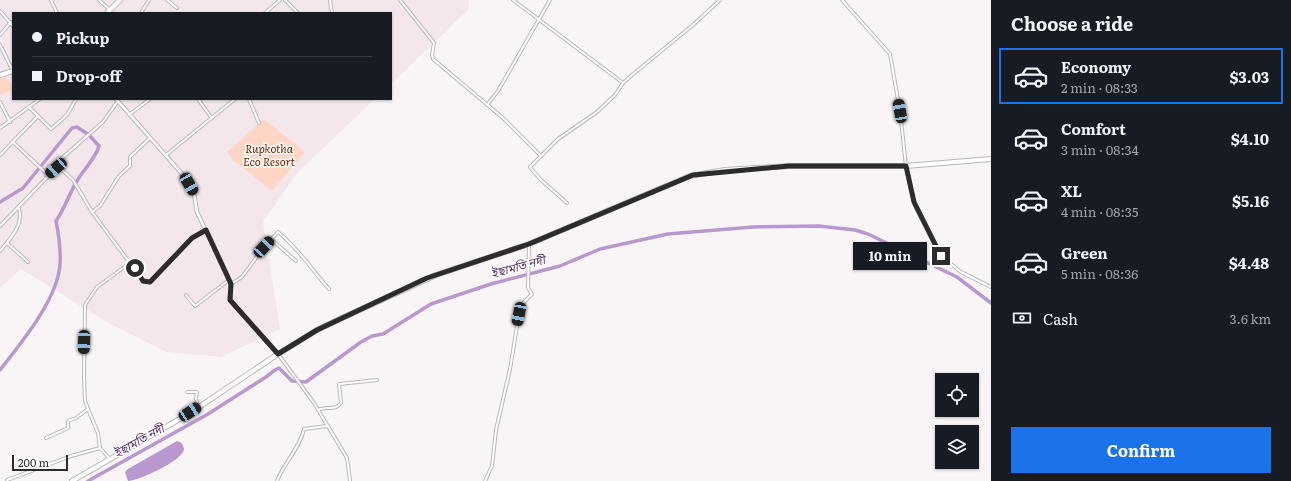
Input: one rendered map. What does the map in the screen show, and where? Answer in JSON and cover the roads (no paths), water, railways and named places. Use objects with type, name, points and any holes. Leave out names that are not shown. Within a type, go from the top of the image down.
[{"type":"main road","points":[[109,12],[120,0]]},
{"type":"main road","points":[[0,75],[12,71]]},
{"type":"main road","points":[[72,481],[109,458],[199,407],[278,354],[317,330],[419,282],[529,244],[698,174],[805,165],[906,166],[991,160]]},
{"type":"street","points":[[51,0],[57,12]]},
{"type":"street","points":[[99,0],[109,12]]},
{"type":"street","points":[[142,12],[149,0]]},
{"type":"street","points":[[167,0],[177,8]]},
{"type":"street","points":[[266,12],[280,0]]},
{"type":"street","points":[[285,0],[297,12]]},
{"type":"street","points":[[330,0],[332,12]]},
{"type":"street","points":[[400,0],[434,43],[432,55],[433,59],[487,105],[541,156]]},
{"type":"street","points":[[513,0],[539,18],[623,83]]},
{"type":"street","points":[[487,105],[498,91],[550,0]]},
{"type":"street","points":[[567,203],[530,168],[558,139],[597,112],[615,95],[623,83],[693,25],[720,0]]},
{"type":"street","points":[[842,0],[892,56],[906,166],[914,202],[943,259],[991,287]]},
{"type":"street","points":[[0,11],[11,22],[0,35]]},
{"type":"street","points":[[0,45],[12,69]]},
{"type":"street","points":[[0,128],[30,108],[39,100]]},
{"type":"street","points":[[30,108],[37,117],[51,129],[67,115],[75,100]]},
{"type":"street","points":[[0,226],[58,166],[61,159],[102,122],[117,100],[183,175],[194,194],[197,212],[231,284],[230,300],[292,371],[314,403],[348,458],[350,481]]},
{"type":"street","points":[[130,114],[149,100]]},
{"type":"street","points":[[199,100],[211,118]]},
{"type":"street","points":[[166,155],[228,102],[233,100]]},
{"type":"street","points":[[248,100],[259,123]]},
{"type":"street","points":[[0,102],[10,122]]},
{"type":"street","points":[[0,155],[37,117]]},
{"type":"street","points":[[92,212],[100,206],[119,176],[130,166],[130,158],[150,138]]},
{"type":"street","points":[[13,142],[48,175]]},
{"type":"street","points":[[58,166],[73,180],[92,212],[143,281],[149,282],[192,238],[206,230]]},
{"type":"street","points":[[0,251],[7,243],[21,220],[19,208]]},
{"type":"street","points":[[231,284],[242,277],[277,232],[305,258],[310,267],[329,289]]},
{"type":"street","points":[[271,239],[296,262]]},
{"type":"street","points":[[7,243],[28,262]]},
{"type":"street","points":[[486,481],[492,466],[496,430],[510,369],[519,314],[524,302],[532,294],[528,288],[529,244]]},
{"type":"street","points":[[109,458],[100,448],[98,433],[85,400],[85,305],[97,287],[130,263]]},
{"type":"street","points":[[186,295],[195,306],[229,280]]},
{"type":"street","points":[[318,410],[336,408],[342,403],[339,384],[377,380]]},
{"type":"street","points":[[187,392],[197,392],[196,399],[199,407]]},
{"type":"street","points":[[46,438],[68,428],[68,421],[76,418],[88,409]]},
{"type":"street","points":[[277,481],[289,457],[302,439],[304,429],[327,426]]},
{"type":"street","points":[[7,480],[71,456],[100,448]]},
{"type":"waterway","name":"ইছামতি নদী","points":[[0,202],[23,188],[72,128],[77,127],[89,135],[99,146],[95,155],[74,186],[56,221],[60,242],[60,264],[58,277],[53,292],[28,334],[0,370]]},
{"type":"waterway","name":"ইছামতি নদী","points":[[88,481],[208,414],[279,368],[292,381],[306,382],[361,342],[372,336],[383,334],[431,304],[491,284],[560,266],[600,249],[668,234],[753,227],[819,226],[855,230],[868,234],[957,277],[991,303]]},
{"type":"park label","name":"Rupkotha Eco Resort","points":[[269,155]]}]
